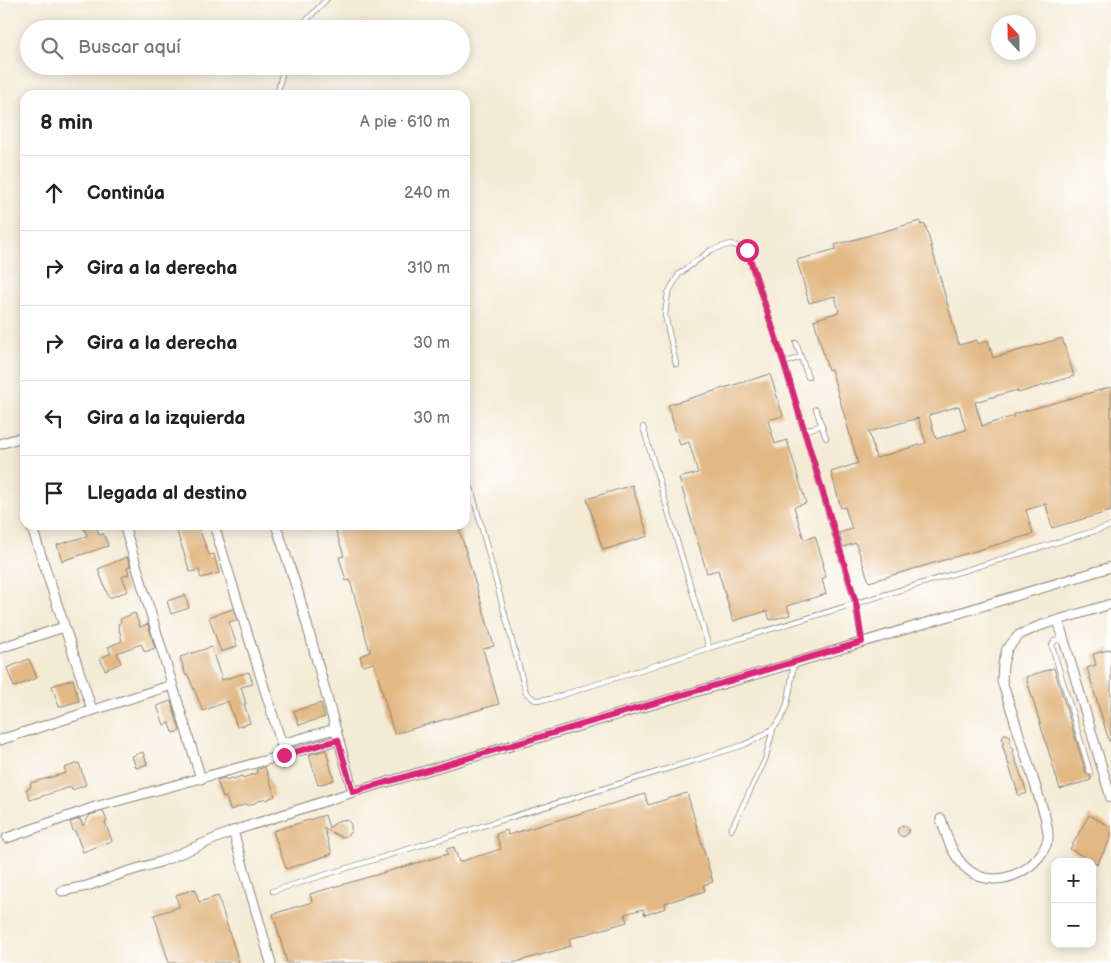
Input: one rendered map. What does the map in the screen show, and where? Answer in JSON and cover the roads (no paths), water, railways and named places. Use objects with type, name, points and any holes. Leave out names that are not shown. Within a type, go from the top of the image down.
[{"type":"street","points":[[0,444],[20,438]]},
{"type":"street","points":[[33,530],[92,710]]},
{"type":"street","points":[[126,530],[201,779]]},
{"type":"street","points":[[216,530],[284,755]]},
{"type":"street","points":[[278,530],[298,592],[353,792]]},
{"type":"street","points":[[62,891],[86,886],[160,862],[233,831],[353,792],[1110,570]]},
{"type":"street","points":[[941,819],[951,849],[966,868],[986,879],[1007,878],[1026,870],[1041,855],[1048,837],[1045,816],[1002,681],[1002,664],[1007,649],[1019,635],[1058,620],[1111,604]]},
{"type":"street","points":[[1058,620],[1111,798]]},
{"type":"street","points":[[0,648],[64,627]]},
{"type":"street","points":[[0,740],[172,685]]},
{"type":"street","points":[[281,744],[335,729]]},
{"type":"street","points":[[8,838],[95,807],[338,740]]},
{"type":"street","points":[[233,831],[271,963]]},
{"type":"lane","points":[[307,20],[326,0]]},
{"type":"lane","points":[[278,90],[282,75]]},
{"type":"lane","points":[[676,364],[665,315],[668,293],[679,274],[711,250],[731,244],[747,250],[784,363],[856,603],[862,642]]},
{"type":"lane","points":[[796,343],[808,377]]},
{"type":"lane","points":[[784,363],[801,357]]},
{"type":"lane","points":[[816,409],[826,438]]},
{"type":"lane","points":[[804,431],[822,425]]},
{"type":"lane","points":[[643,427],[709,648]]},
{"type":"lane","points":[[471,488],[526,693],[536,700],[550,699],[709,648],[1111,526]]},
{"type":"lane","points":[[1063,638],[1054,642],[1052,646],[1090,772]]},
{"type":"lane","points":[[731,830],[765,760],[773,729],[783,716],[794,663]]},
{"type":"lane","points":[[273,890],[744,745],[773,729]]}]
